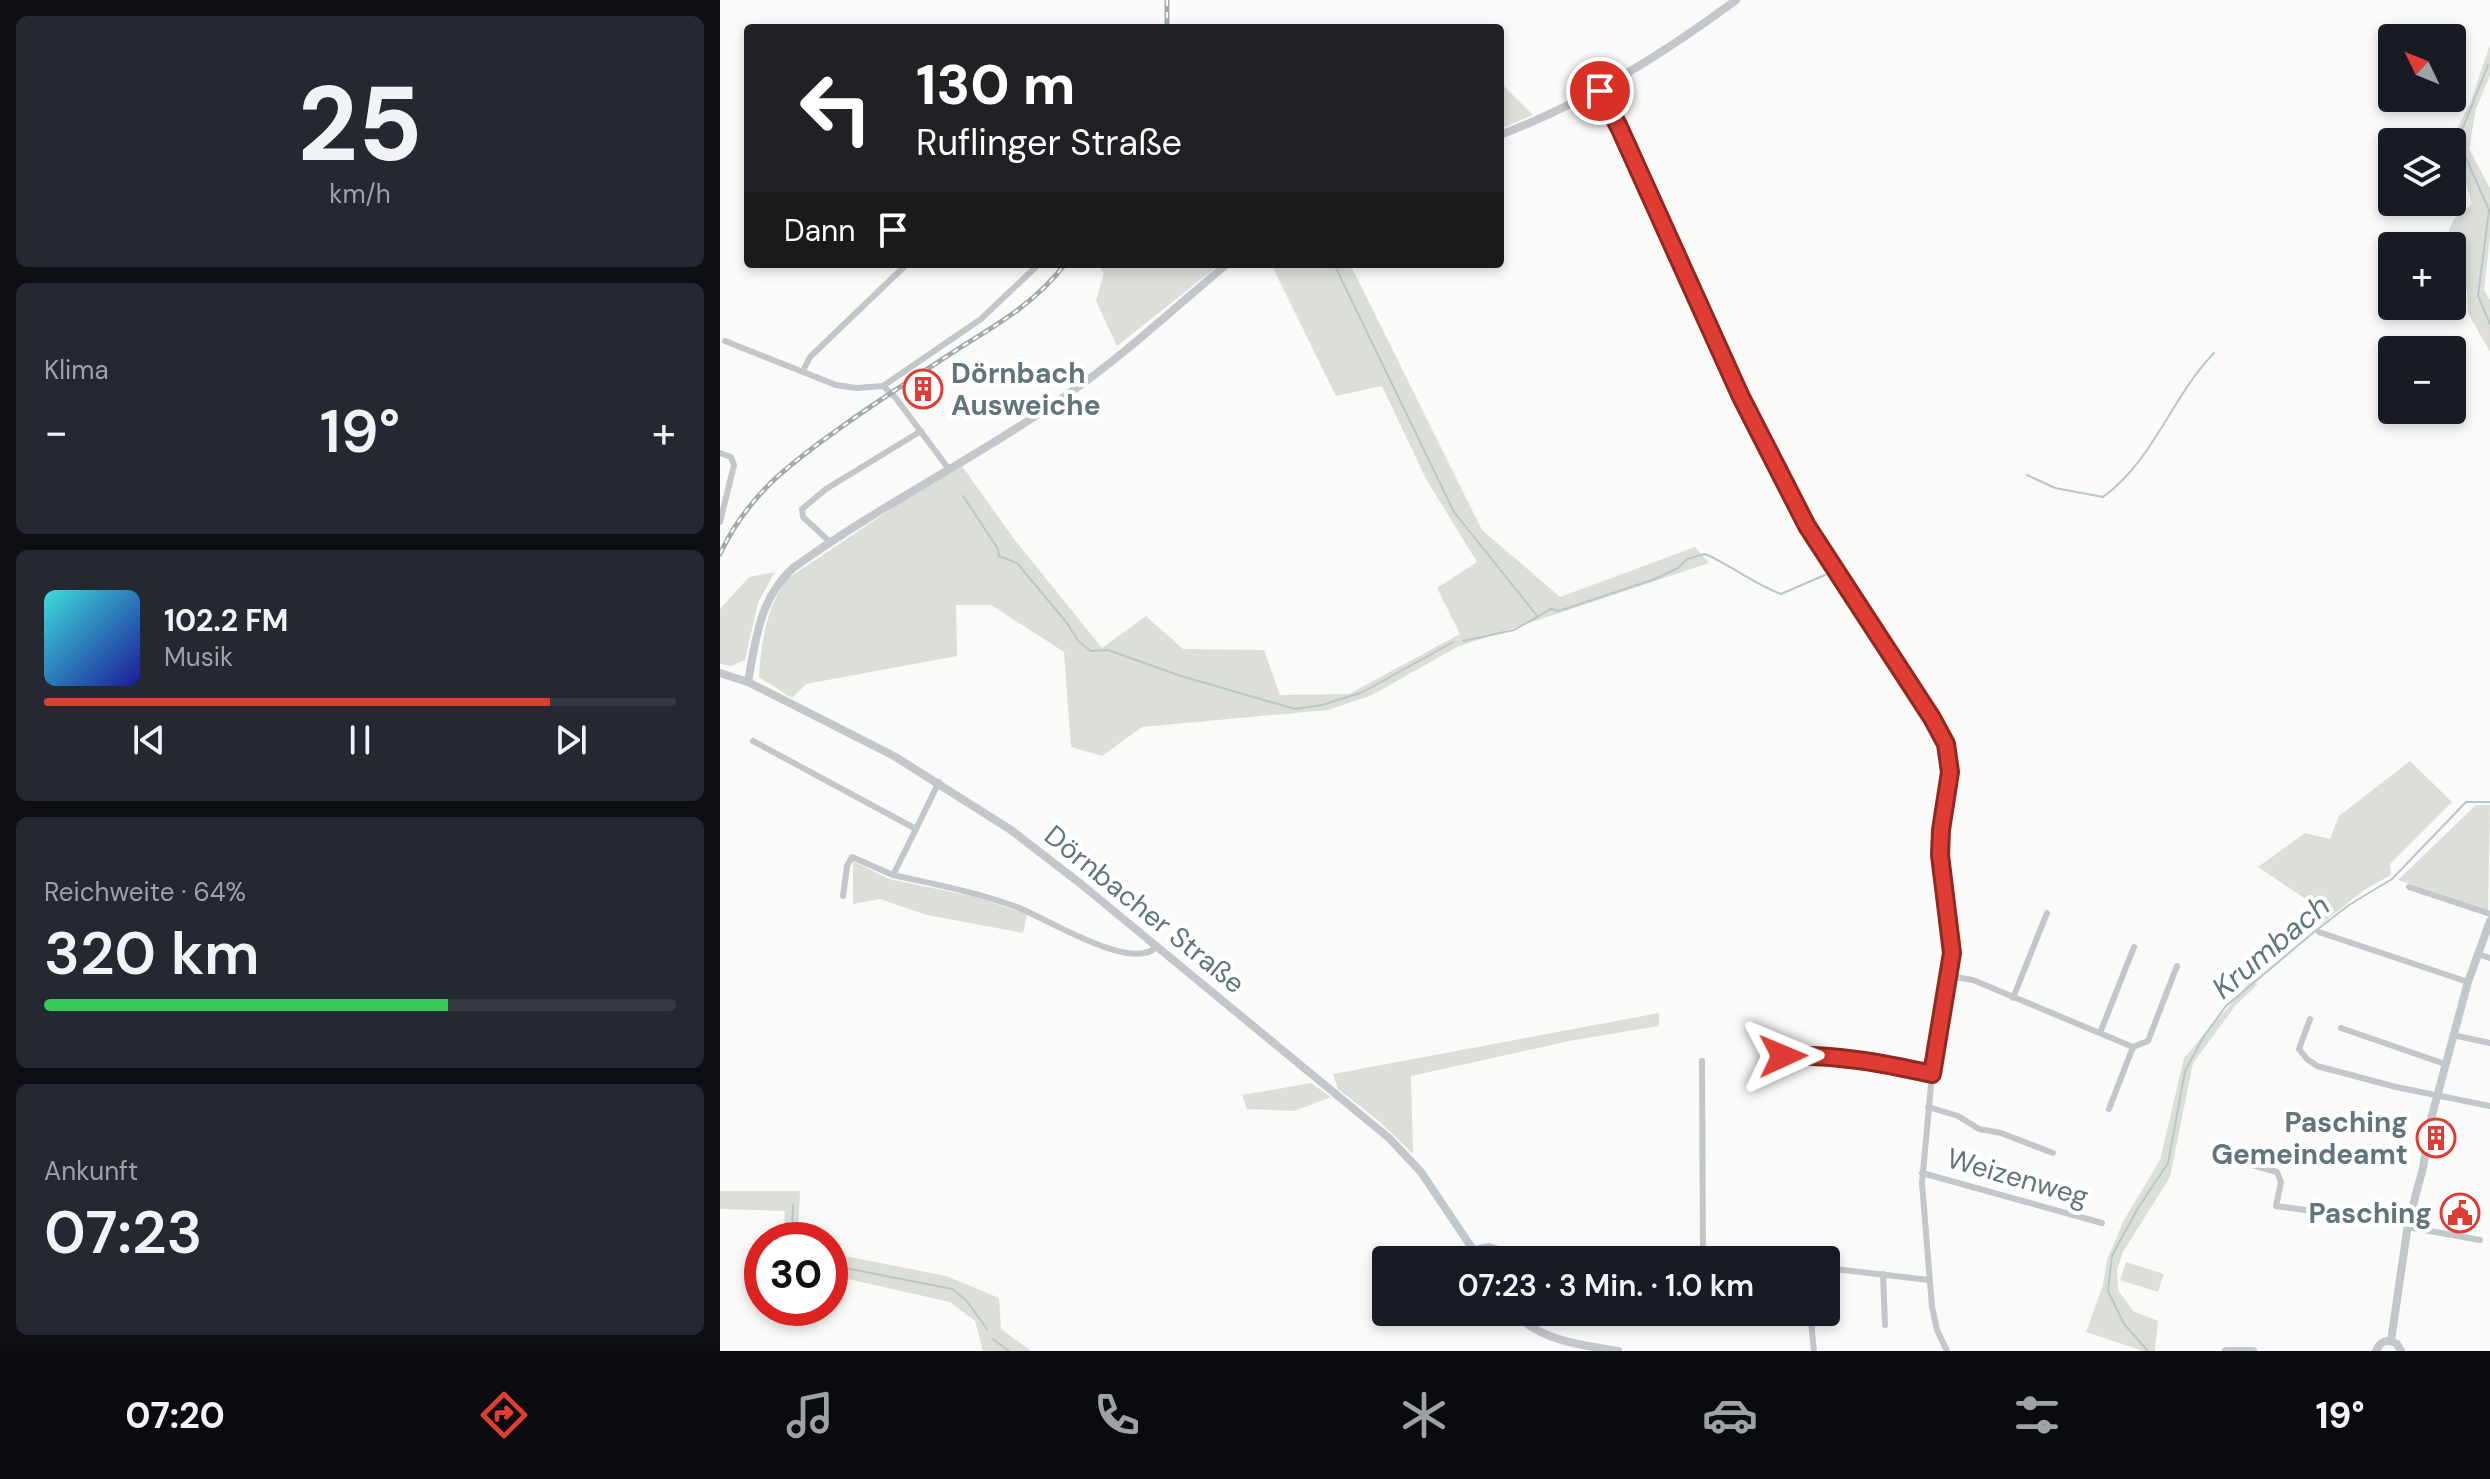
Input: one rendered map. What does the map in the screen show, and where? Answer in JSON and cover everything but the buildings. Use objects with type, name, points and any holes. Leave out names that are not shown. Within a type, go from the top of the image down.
[{"type":"street","points":[[1504,133],[1600,91],[1654,59],[1736,0]]},
{"type":"street","points":[[1600,91],[1741,397],[1802,518],[1946,744],[1950,772],[1940,855],[1953,942],[1932,1074],[1922,1173],[1929,1280],[1937,1330],[1947,1351]]},
{"type":"street","points":[[803,371],[810,357],[903,268]]},
{"type":"street","points":[[725,341],[846,387],[883,386],[981,319],[1035,268]]},
{"type":"street","points":[[748,682],[759,623],[769,595],[793,568],[1074,390],[1222,268]]},
{"type":"street","points":[[883,386],[895,397],[948,468]]},
{"type":"street","points":[[831,543],[803,517],[802,509],[826,489],[921,431]]},
{"type":"street","points":[[720,453],[731,457],[734,465],[720,522]]},
{"type":"street","name":"Dörnbacher Straße","points":[[720,673],[748,682],[875,746],[939,782],[1041,852],[1389,1138],[1421,1172],[1472,1246]]},
{"type":"street","points":[[753,741],[916,829]]},
{"type":"street","points":[[893,875],[939,782]]},
{"type":"street","points":[[843,896],[847,866],[852,857],[893,875],[1017,907],[1066,933],[1116,950],[1144,954],[1157,946]]},
{"type":"street","points":[[2409,887],[2490,914]]},
{"type":"street","points":[[2013,998],[2047,913]]},
{"type":"street","points":[[2391,1341],[2408,1226],[2437,1096],[2468,982],[2490,921]]},
{"type":"street","points":[[2319,932],[2468,982]]},
{"type":"street","points":[[2100,1033],[2134,947]]},
{"type":"street","points":[[2477,954],[2490,958]]},
{"type":"street","points":[[1949,976],[1973,980],[2133,1047],[2148,1041],[2177,966]]},
{"type":"street","points":[[2310,1019],[2299,1049],[2312,1064],[2437,1096],[2490,1106]]},
{"type":"street","points":[[2341,1028],[2445,1064]]},
{"type":"street","points":[[2453,1035],[2490,1043]]},
{"type":"street","points":[[2109,1109],[2133,1047]]},
{"type":"street","points":[[1783,1056],[1855,1058],[1932,1074]]},
{"type":"street","points":[[1702,1061],[1703,1246]]},
{"type":"street","points":[[1928,1107],[1958,1116],[1979,1129],[2001,1133],[2053,1153]]},
{"type":"street","points":[[2241,1162],[2277,1172],[2281,1182],[2276,1206],[2480,1240]]},
{"type":"street","name":"Weizenweg","points":[[1922,1173],[2102,1223]]},
{"type":"street","points":[[1840,1269],[1929,1280]]},
{"type":"street","points":[[1883,1274],[1885,1325]]},
{"type":"street","points":[[1532,1326],[1543,1334],[1618,1351]]},
{"type":"street","points":[[1811,1326],[1814,1351]]},
{"type":"street","points":[[2376,1351],[2381,1343],[2391,1341],[2401,1351]]},
{"type":"street","points":[[2226,1351],[2253,1351]]},
{"type":"shaded area","points":[[2490,44],[2490,75],[2476,109],[2469,149],[2490,188],[2490,237],[2484,290],[2490,300],[2490,352],[2468,313],[2466,232],[2448,232],[2454,219],[2466,216],[2466,209],[2472,204],[2466,183],[2466,128],[2458,128],[2471,101]]},
{"type":"shaded area","points":[[1504,86],[1533,115],[1504,127]]},
{"type":"shaded area","points":[[1101,268],[1215,268],[1117,346],[1096,301],[1104,273]]},
{"type":"shaded area","points":[[1273,268],[1352,268],[1482,530],[1560,597],[1695,547],[1709,563],[1457,647],[1372,695],[1328,710],[1142,727],[1102,756],[1071,747],[1064,652],[991,605],[956,605],[957,656],[806,684],[792,698],[759,677],[766,626],[774,602],[787,579],[903,501],[962,466],[1014,539],[1102,648],[1146,616],[1183,649],[1264,650],[1280,695],[1349,694],[1460,634],[1437,588],[1477,562],[1426,479],[1382,386],[1336,396]]},
{"type":"shaded area","points":[[775,572],[758,603],[745,660],[731,666],[720,664],[720,609],[749,577]]},
{"type":"shaded area","points":[[2410,761],[2452,802],[2390,864],[2391,875],[2364,890],[2320,925],[2316,919],[2319,908],[2258,867],[2305,833],[2330,839],[2339,816]]},
{"type":"shaded area","points":[[2476,805],[2490,805],[2488,911],[2398,880]]},
{"type":"shaded area","points":[[853,861],[889,879],[976,897],[1027,914],[1023,933],[927,915],[880,899],[853,904]]},
{"type":"shaded area","points":[[2251,981],[2258,984],[2235,1006],[2193,1063],[2170,1177],[2123,1252],[2117,1269],[2118,1290],[2133,1311],[2158,1321],[2155,1351],[2143,1351],[2086,1332],[2103,1285],[2107,1260],[2123,1222],[2160,1160],[2184,1058]]},
{"type":"shaded area","points":[[1659,1013],[1659,1026],[1569,1041],[1411,1076],[1413,1154],[1380,1122],[1338,1089],[1333,1074]]},
{"type":"shaded area","points":[[1311,1083],[1331,1097],[1294,1111],[1247,1109],[1242,1095]]},
{"type":"shaded area","points":[[720,1191],[800,1191],[799,1222],[784,1222],[785,1211],[720,1209]]},
{"type":"shaded area","points":[[848,1257],[946,1276],[999,1298],[1001,1329],[1031,1351],[983,1351],[975,1321],[950,1302],[848,1279]]},
{"type":"shaded area","points":[[2126,1262],[2164,1274],[2158,1292],[2120,1280]]},
{"type":"waterway","name":"Krumbach","points":[[2488,65],[2458,140],[2489,210],[2478,296],[2490,324]]},
{"type":"waterway","points":[[1336,268],[1454,512],[1538,617]]},
{"type":"waterway","points":[[2027,475],[2055,488],[2103,497],[2136,465],[2186,388],[2214,353]]},
{"type":"waterway","points":[[963,496],[998,549],[999,556],[1017,563],[1079,642],[1091,651],[1108,650],[1181,676],[1295,709],[1322,705],[1363,692],[1453,642]]},
{"type":"waterway","points":[[1463,641],[1514,630],[1551,609],[1559,611],[1655,579],[1678,568],[1687,559],[1705,554],[1781,594],[1825,575]]},
{"type":"waterway","name":"Krumbach","points":[[2148,1351],[2124,1324],[2108,1291],[2112,1256],[2138,1208],[2168,1163],[2185,1071],[2204,1036],[2226,1006],[2314,932],[2349,905],[2392,879],[2466,802],[2490,802]]},
{"type":"waterway","points":[[793,1205],[793,1222]]},
{"type":"waterway","points":[[848,1269],[952,1289],[966,1300],[987,1329]]},
{"type":"waterway","points":[[993,1339],[1009,1351]]},
{"type":"railway","points":[[1167,0],[1167,24]]},
{"type":"railway","points":[[720,554],[743,515],[787,469],[870,407],[1017,310],[1062,268]]},
{"type":"place","name":"Dörnbach Ausweiche","points":[[923,389]]},
{"type":"place","name":"Pasching Gemeindeamt","points":[[2436,1138]]},
{"type":"place","name":"Pasching","points":[[2460,1213]]},
{"type":"route","points":[[1600,91],[1741,397],[1798,509],[1825,557],[1932,718],[1948,751],[1950,772],[1940,855],[1953,942],[1932,1074],[1855,1058],[1783,1056]]}]
